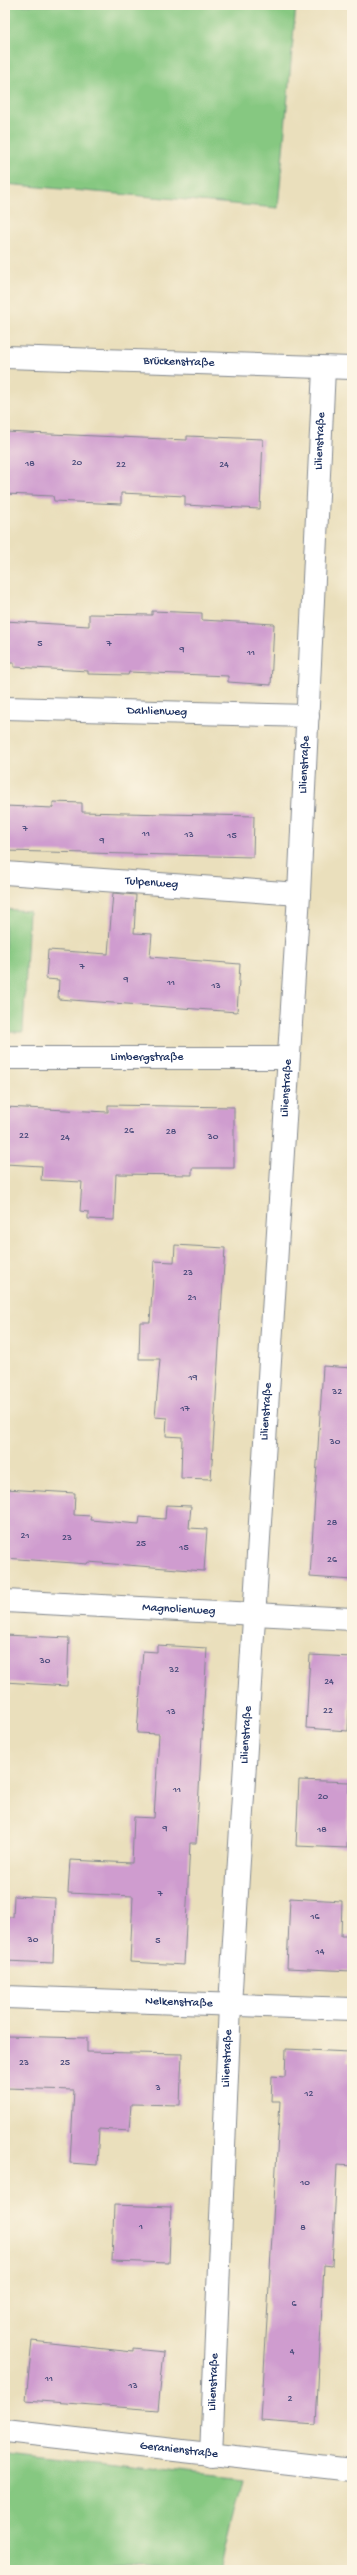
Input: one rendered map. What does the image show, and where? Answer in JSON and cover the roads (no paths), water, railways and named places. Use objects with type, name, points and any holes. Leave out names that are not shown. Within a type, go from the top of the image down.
[{"type":"street","name":"Brückenstraße","points":[[5,357],[324,369],[352,368]]},
{"type":"street","name":"Lilienstraße","points":[[211,2455],[230,2005],[299,894],[324,369]]},
{"type":"street","name":"Dahlienweg","points":[[5,708],[308,716]]},
{"type":"street","name":"Tulpenweg","points":[[5,873],[299,894]]},
{"type":"street","name":"Limbergstraße","points":[[5,1058],[288,1058]]},
{"type":"street","name":"Magnolienweg","points":[[5,1601],[352,1619]]},
{"type":"street","name":"Nelkenstraße","points":[[5,1997],[352,2009]]},
{"type":"street","name":"Geranienstraße","points":[[5,2431],[352,2470]]}]
